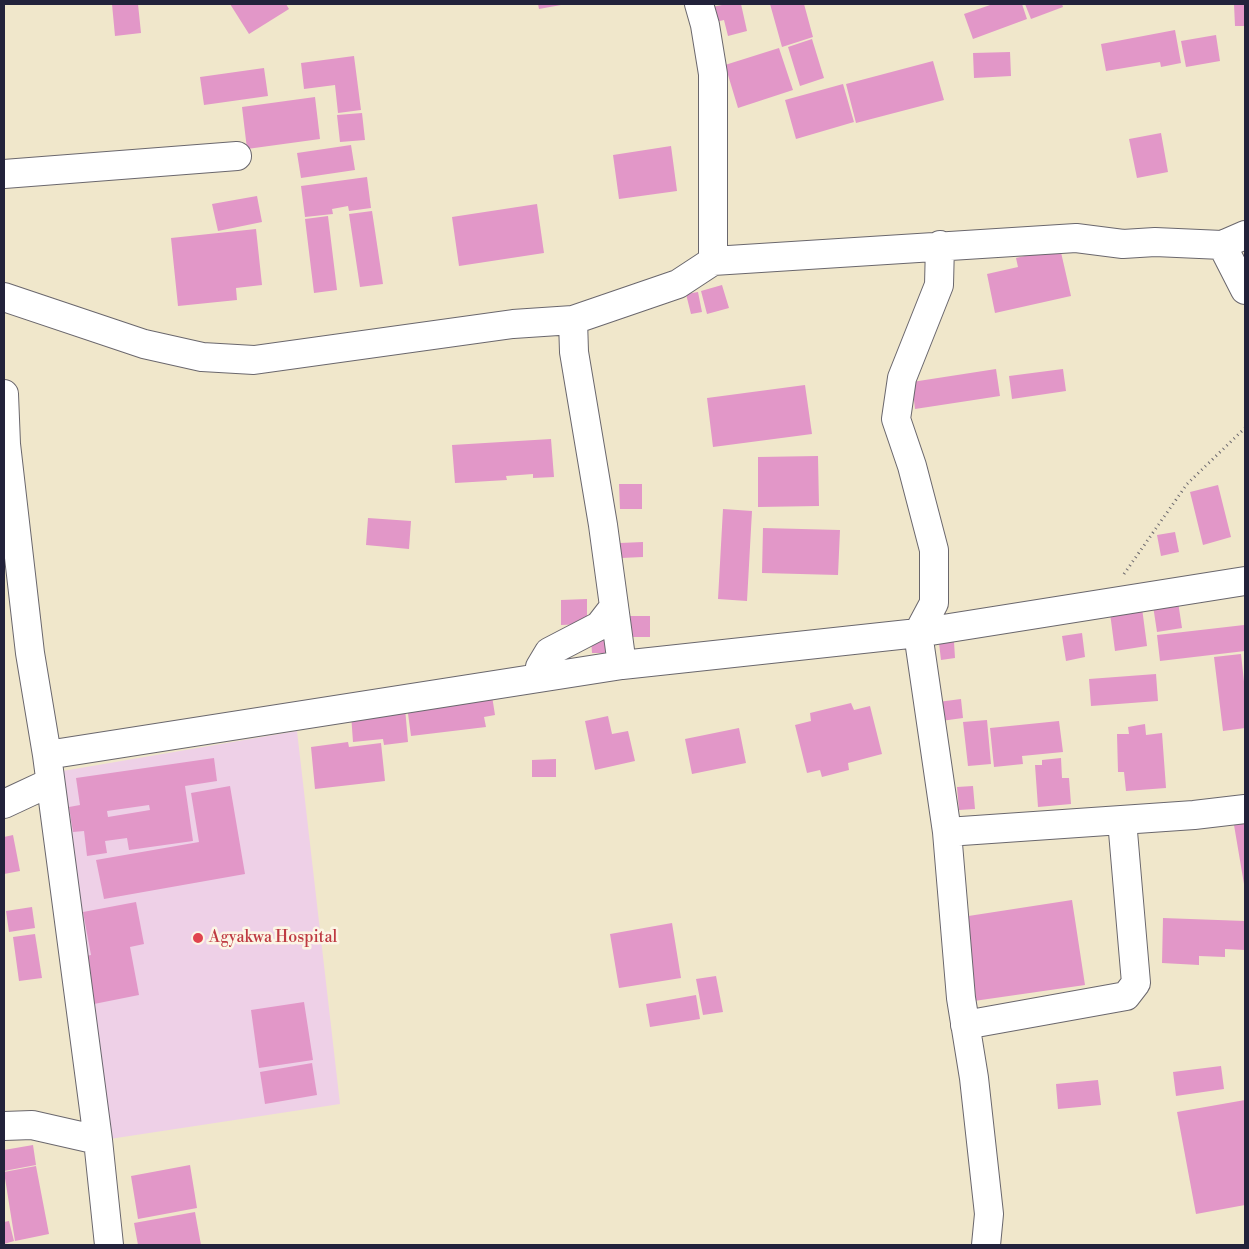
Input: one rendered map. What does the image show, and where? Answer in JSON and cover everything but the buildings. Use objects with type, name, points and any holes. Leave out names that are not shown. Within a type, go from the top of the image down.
[{"type":"street","points":[[699,4],[706,26],[713,74],[713,261]]},
{"type":"street","points":[[4,174],[237,156]]},
{"type":"street","points":[[4,297],[144,344],[202,357],[254,360],[513,324],[572,320],[678,284],[713,261],[940,245],[1076,238],[1123,244],[1234,240],[1245,290]]},
{"type":"street","points":[[940,245],[939,285],[902,378],[896,419],[912,466],[934,550],[934,603],[918,633],[947,832],[961,998],[974,1078],[989,1214],[986,1245]]},
{"type":"street","points":[[572,320],[574,352],[603,526],[622,665]]},
{"type":"street","points":[[4,394],[6,444],[30,653],[47,755],[49,783],[98,1140],[109,1245]]},
{"type":"street","points":[[47,755],[622,665],[918,633],[1245,581]]},
{"type":"street","points":[[538,678],[540,667],[549,652],[599,626],[613,608]]},
{"type":"street","points":[[4,804],[49,783]]},
{"type":"street","points":[[947,832],[1194,815],[1245,808]]},
{"type":"street","points":[[965,1025],[1126,996],[1136,983],[1122,820]]},
{"type":"street","points":[[4,1126],[32,1125],[98,1140]]},
{"type":"path","points":[[1097,604],[1134,561],[1187,484],[1245,428]]},
{"type":"shaded area","name":"Agyakwa Hospital","points":[[297,731],[340,1104],[103,1140],[51,773]]},
{"type":"place","name":"Agyakwa Hospital","points":[[198,938]]}]
